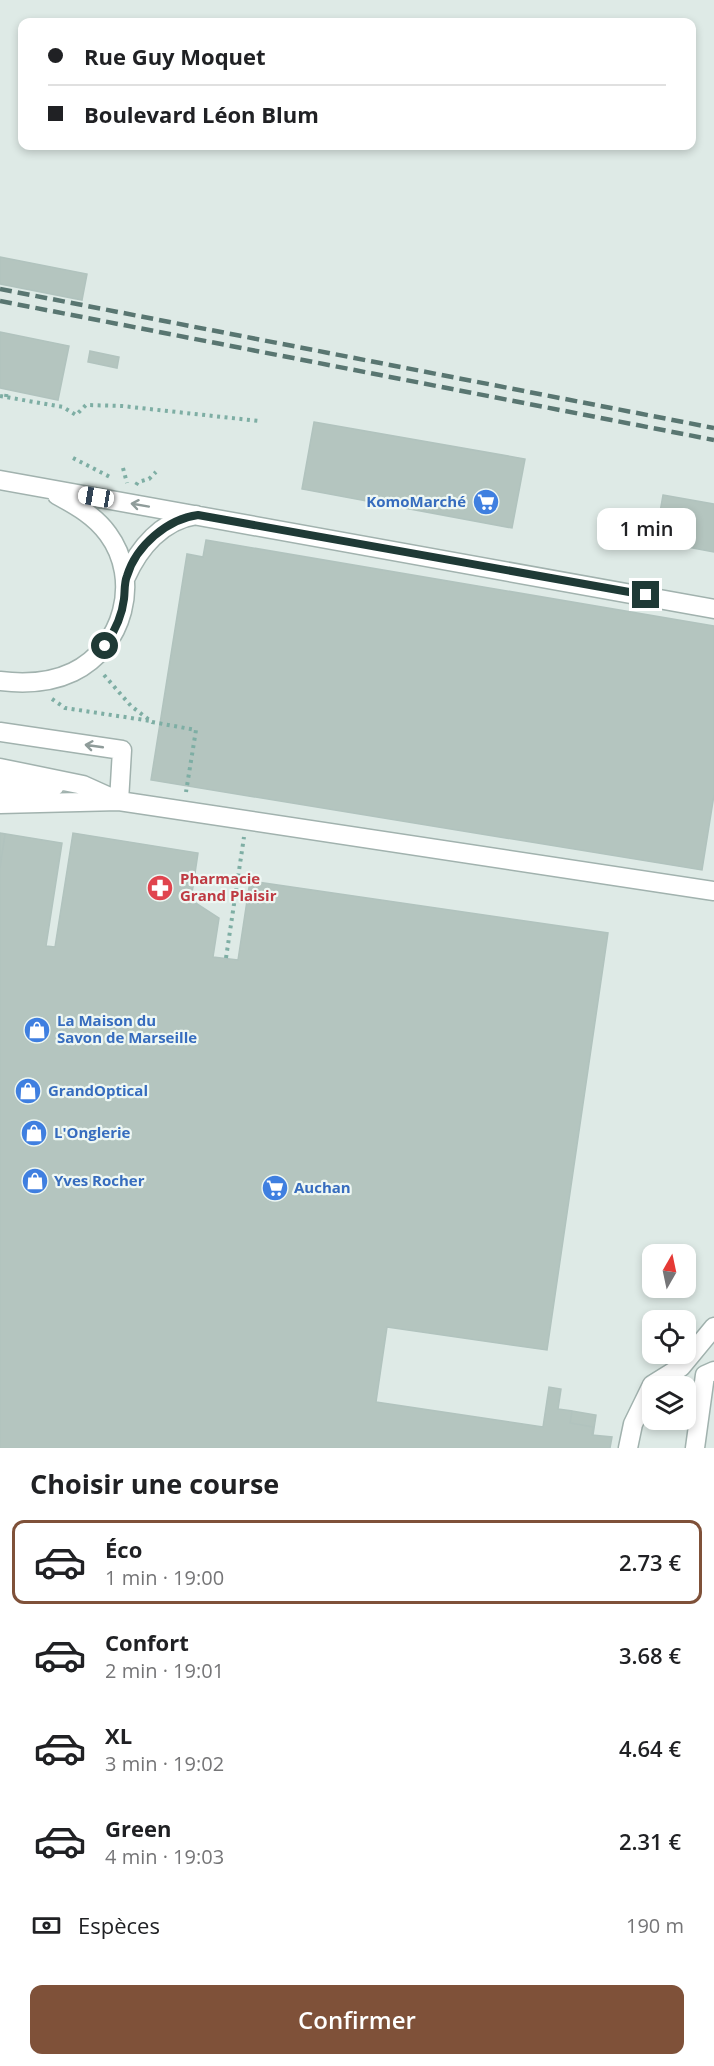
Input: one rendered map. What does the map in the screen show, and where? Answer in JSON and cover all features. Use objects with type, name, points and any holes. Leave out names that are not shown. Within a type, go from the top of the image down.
[{"type":"street","points":[[0,480],[714,609]]},
{"type":"street","points":[[45,488],[77,506],[99,523],[112,539],[126,577]]},
{"type":"street","points":[[0,681],[29,683],[73,672],[98,654],[120,620],[126,577],[138,554],[153,537],[175,522],[198,515]]},
{"type":"street","points":[[0,732],[122,750],[119,801]]},
{"type":"street","points":[[0,768],[83,785],[119,801]]},
{"type":"street","points":[[0,786],[83,785]]},
{"type":"street","points":[[0,804],[119,801],[714,891]]},
{"type":"street","points":[[628,1448],[633,1424],[652,1385],[681,1366],[714,1327]]},
{"type":"street","points":[[695,1448],[705,1375],[714,1371]]},
{"type":"path","points":[[6,397],[7,390]]},
{"type":"path","points":[[0,396],[63,407],[76,415],[86,405],[122,406],[259,421]]},
{"type":"path","points":[[73,458],[117,481],[138,485],[138,482],[149,479],[156,472]]},
{"type":"path","points":[[123,468],[127,483]]},
{"type":"path","points":[[104,674],[131,706],[152,722]]},
{"type":"path","points":[[29,683],[65,708],[196,730],[186,791]]},
{"type":"path","points":[[220,816],[244,835],[226,958]]},
{"type":"building","points":[[0,257],[87,274],[82,300],[0,284]]},
{"type":"building","points":[[0,332],[69,346],[58,400],[0,388]]},
{"type":"building","points":[[90,351],[119,357],[117,368],[88,362]]},
{"type":"building","points":[[314,422],[525,459],[512,528],[302,489]]},
{"type":"building","points":[[663,495],[714,504],[714,552],[655,541]]},
{"type":"building","points":[[206,540],[714,626],[714,795],[702,870],[151,780],[187,554],[203,557]]},
{"type":"building","points":[[0,833],[62,843],[46,946],[55,947],[73,833],[198,853],[191,900],[219,918],[213,957],[238,960],[250,881],[608,933],[547,1350],[387,1327],[376,1402],[543,1427],[549,1387],[561,1389],[558,1409],[572,1411],[570,1423],[593,1427],[592,1435],[612,1437],[610,1448],[0,1448]]},
{"type":"building","points":[[0,833],[5,834],[0,868]]},
{"type":"building","points":[[572,1411],[596,1415],[593,1435],[593,1427],[570,1423]]},
{"type":"railway","points":[[0,289],[714,428]]},
{"type":"railway","points":[[0,301],[714,440]]},
{"type":"place","name":"KomoMarché","points":[[486,502]]},
{"type":"place","name":"Pharmacie Grand Plaisir","points":[[160,888]]},
{"type":"place","name":"La Maison du Savon de Marseille","points":[[37,1030]]},
{"type":"place","name":"GrandOptical","points":[[28,1091]]},
{"type":"place","name":"L'Onglerie","points":[[34,1133]]},
{"type":"place","name":"Yves Rocher","points":[[35,1181]]},
{"type":"place","name":"Auchan","points":[[275,1188]]},
{"type":"route","points":[[105,646],[120,620],[126,577],[138,554],[153,537],[167,526],[189,516],[198,515],[646,595]]}]
